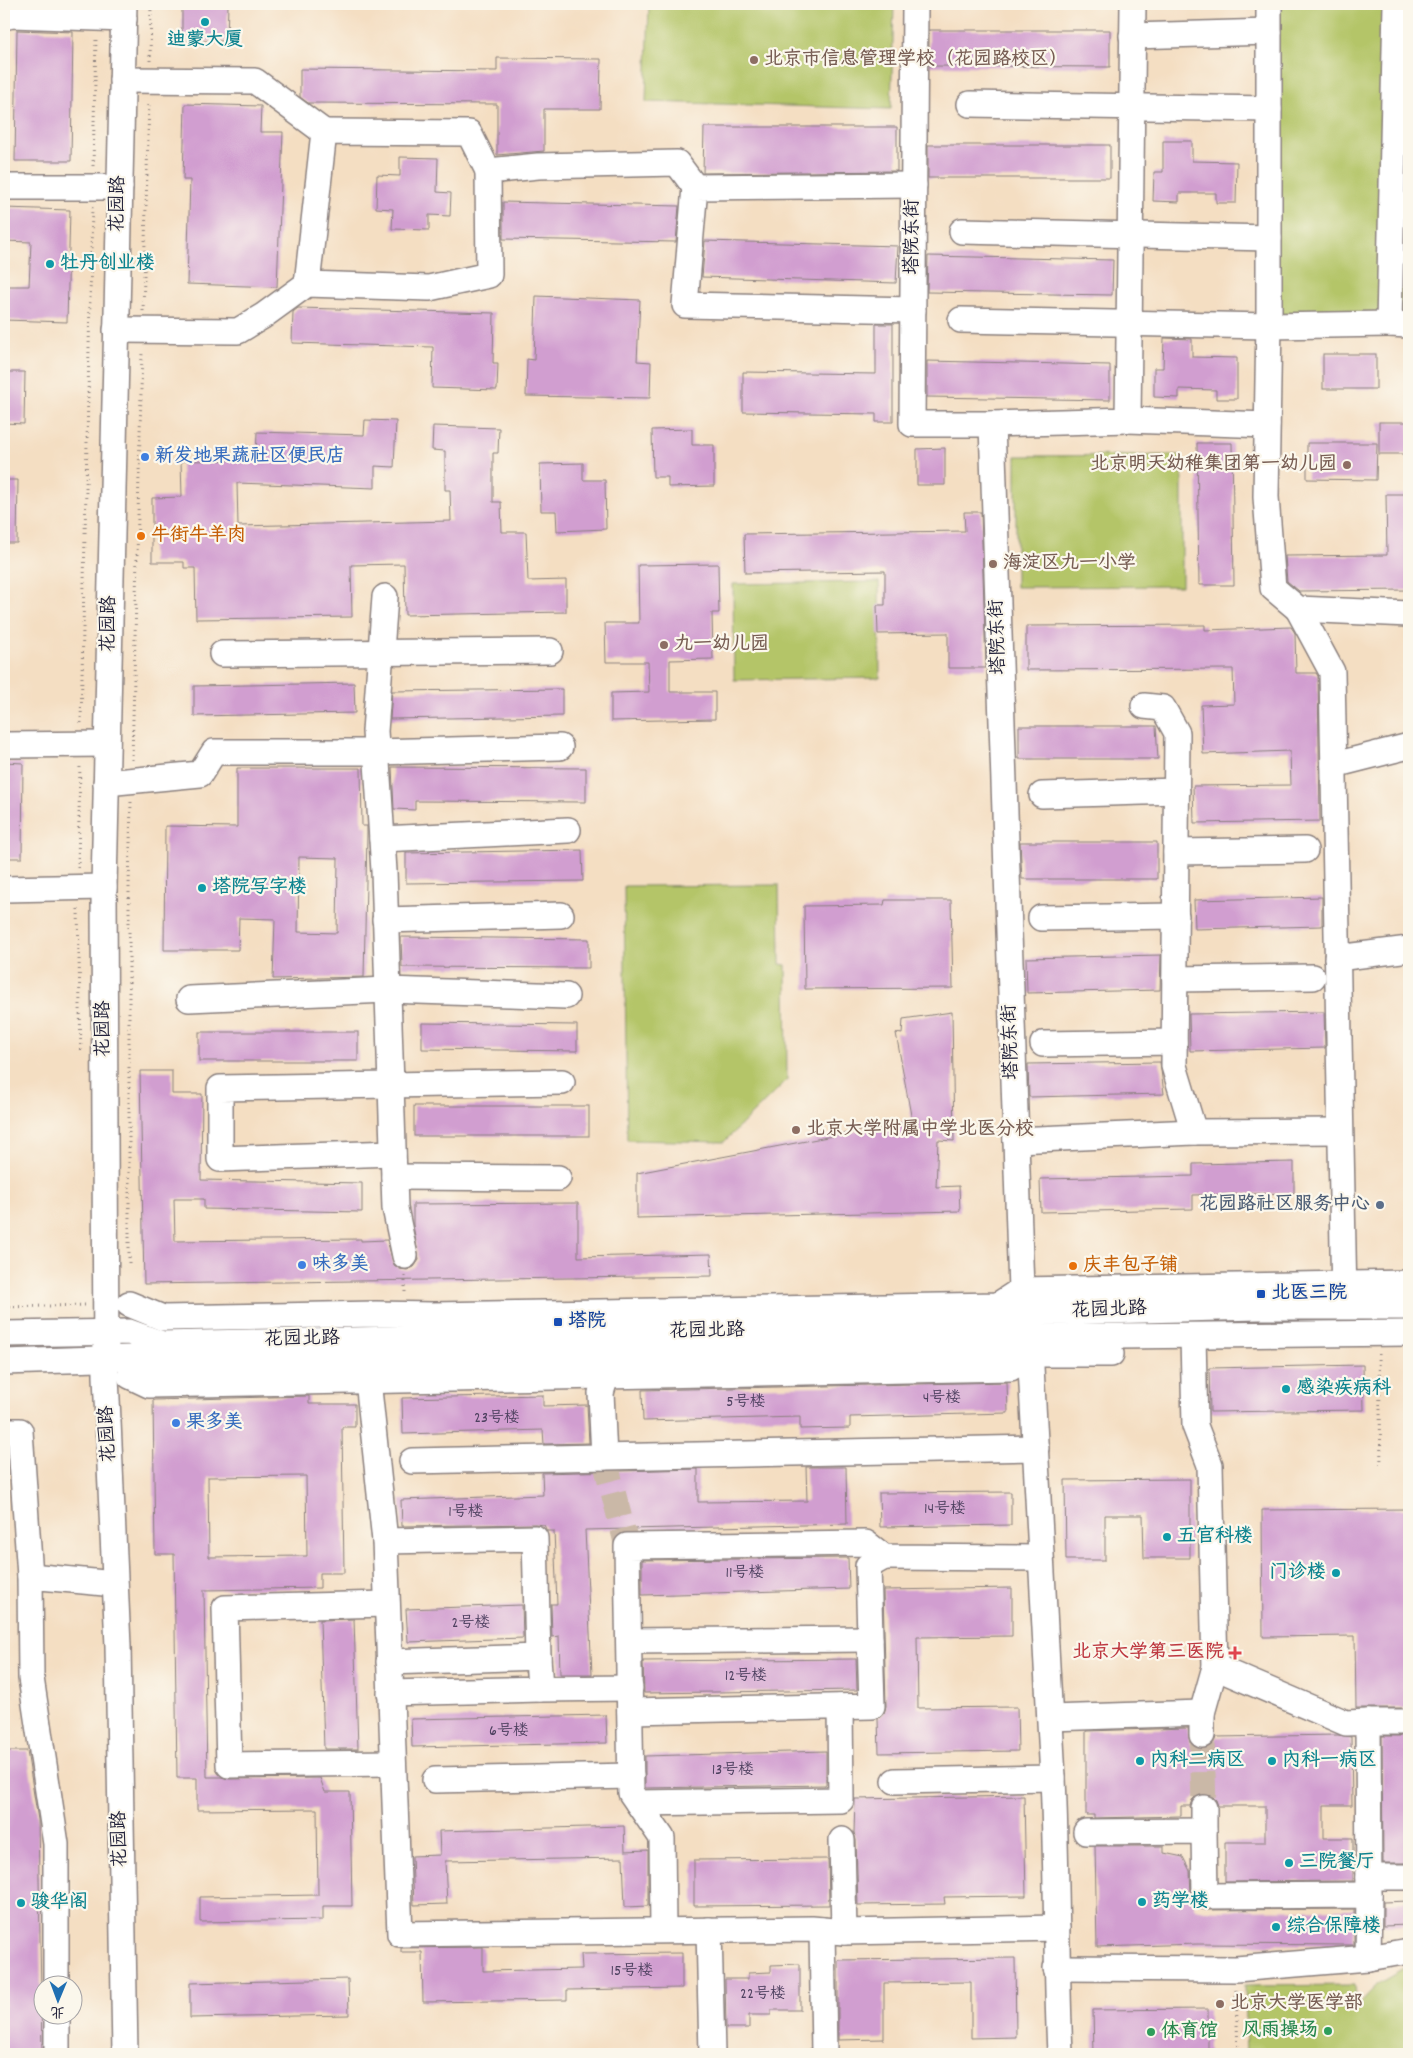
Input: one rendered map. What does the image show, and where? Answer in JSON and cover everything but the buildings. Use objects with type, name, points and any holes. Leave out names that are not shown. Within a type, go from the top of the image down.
[{"type":"street","name":"塔院东街","points":[[915,4],[912,424],[992,424],[1016,1140],[1025,1324],[1036,1448],[1040,1558],[1053,1778],[1056,1968],[1060,2054]]},
{"type":"street","points":[[1128,420],[1133,4]]},
{"type":"street","points":[[1269,4],[1269,326],[1266,497],[1273,588],[1298,609],[1332,672],[1343,1296],[1409,1283]]},
{"type":"street","points":[[961,320],[1269,326],[1399,324],[1396,4]]},
{"type":"street","points":[[4,17],[12,15],[124,11]]},
{"type":"street","name":"花园路","points":[[124,11],[104,887],[118,1304],[106,1332],[106,1359],[115,1584],[125,2054]]},
{"type":"street","points":[[1132,36],[1269,32]]},
{"type":"street","points":[[116,330],[238,331],[263,316],[307,284],[429,288],[489,275],[488,171],[469,133],[324,132],[255,81],[122,80]]},
{"type":"street","points":[[970,104],[1269,109]]},
{"type":"street","points":[[307,284],[324,132]]},
{"type":"street","points":[[488,171],[538,166],[677,163],[695,186],[685,306],[913,310]]},
{"type":"street","points":[[695,186],[914,185]]},
{"type":"street","points":[[4,187],[120,187]]},
{"type":"street","points":[[962,231],[1269,238]]},
{"type":"street","points":[[992,424],[1128,420],[1268,425]]},
{"type":"street","points":[[386,597],[375,731],[382,839],[395,1208],[405,1256]]},
{"type":"street","points":[[1298,609],[1409,614]]},
{"type":"street","points":[[222,654],[550,651]]},
{"type":"street","points":[[1144,706],[1163,708],[1177,734],[1174,1066],[1194,1132]]},
{"type":"street","points":[[4,745],[107,744]]},
{"type":"street","points":[[106,783],[200,774],[214,752],[376,752],[560,746]]},
{"type":"street","points":[[1334,765],[1409,746]]},
{"type":"street","points":[[1042,795],[1177,792]]},
{"type":"street","points":[[382,839],[568,830]]},
{"type":"street","points":[[1176,852],[1305,850]]},
{"type":"street","points":[[4,889],[104,887]]},
{"type":"street","points":[[385,920],[561,915]]},
{"type":"street","points":[[1041,918],[1176,916]]},
{"type":"street","points":[[1337,958],[1409,949]]},
{"type":"street","points":[[1175,979],[1313,977]]},
{"type":"street","points":[[189,999],[387,990],[566,996]]},
{"type":"street","points":[[1043,1044],[1174,1042]]},
{"type":"street","points":[[558,1178],[394,1165],[220,1159],[220,1088],[562,1082]]},
{"type":"street","points":[[1016,1140],[1194,1132],[1340,1131]]},
{"type":"street","name":"花园北路","points":[[4,1334],[129,1332],[162,1344],[1001,1326],[1259,1307],[1343,1296],[1409,1307]]},
{"type":"street","points":[[118,1304],[163,1318],[998,1305],[1025,1324],[1193,1345],[1409,1347]]},
{"type":"street","points":[[130,1376],[149,1385],[371,1371],[605,1367],[1011,1368],[1025,1324]]},
{"type":"street","points":[[1193,1345],[1409,1333]]},
{"type":"street","points":[[1050,1718],[1202,1724],[1215,1667],[1210,1465],[1194,1426],[1193,1345]]},
{"type":"street","name":"花园北路","points":[[4,1362],[130,1358],[165,1366],[371,1371]]},
{"type":"street","points":[[604,1457],[601,1393],[605,1367]]},
{"type":"street","points":[[371,1371],[385,1541],[400,1934],[663,1930],[833,1931],[1056,1928]]},
{"type":"street","points":[[4,1431],[20,1431],[30,1576],[31,1678],[56,1844],[56,1976]]},
{"type":"street","points":[[412,1461],[1036,1448]]},
{"type":"street","points":[[385,1541],[536,1538],[540,1689]]},
{"type":"street","points":[[663,1930],[662,1838],[631,1793],[627,1546],[866,1543],[884,1557]]},
{"type":"street","points":[[390,1693],[540,1689],[630,1699],[840,1707],[872,1706],[868,1566],[884,1557],[1040,1558]]},
{"type":"street","points":[[30,1576],[115,1584]]},
{"type":"street","points":[[388,1604],[225,1608],[229,1765],[393,1763]]},
{"type":"street","points":[[629,1641],[870,1639]]},
{"type":"street","points":[[389,1662],[538,1657]]},
{"type":"street","points":[[1215,1667],[1346,1723],[1409,1722]]},
{"type":"street","points":[[638,1803],[841,1800],[840,1707]]},
{"type":"street","points":[[1368,1722],[1368,1958]]},
{"type":"street","points":[[436,1780],[631,1776]]},
{"type":"street","points":[[895,1781],[1053,1778]]},
{"type":"street","points":[[1086,1832],[1204,1819],[1205,1896],[1369,1886],[1409,1877]]},
{"type":"street","points":[[824,2054],[842,1840]]},
{"type":"street","points":[[708,1930],[712,2054]]},
{"type":"street","points":[[1056,1968],[1236,1969],[1368,1958],[1409,1951]]},
{"type":"street","points":[[57,2026],[57,2054]]},
{"type":"path","points":[[129,1264],[129,886],[151,4]]},
{"type":"path","points":[[4,1307],[118,1304]]},
{"type":"path","points":[[1379,1348],[1381,1468]]},
{"type":"path","points":[[1236,1969],[1238,2054]]},
{"type":"green space","name":"北京市信息管理学校（花园路校区）","points":[[649,4],[894,4],[891,109],[646,102]]},
{"type":"green space","points":[[1271,4],[1403,4],[1401,315],[1267,314]]},
{"type":"green space","points":[[1182,455],[1182,586],[1016,587],[1016,456]]},
{"type":"green space","points":[[879,582],[880,678],[734,680],[733,584]]},
{"type":"green space","points":[[779,885],[780,964],[786,965],[787,1080],[724,1142],[627,1140],[624,886]]},
{"type":"green space","name":"风雨操场","points":[[1409,1966],[1409,2054],[1247,2054],[1245,1986],[1354,1985],[1356,2007],[1379,1983]]},
{"type":"tunnel","points":[[604,1457],[627,1546]]},
{"type":"tunnel","points":[[1202,1735],[1204,1808]]},
{"type":"place","name":"迪蒙大厦","points":[[205,22]]},
{"type":"place","name":"北京市信息管理学校（花园路校区）","points":[[754,60]]},
{"type":"place","name":"牡丹创业楼","points":[[50,264]]},
{"type":"place","name":"新发地果蔬社区便民店","points":[[145,457]]},
{"type":"place","name":"北京明天幼稚集团第一幼儿园","points":[[1347,465]]},
{"type":"place","name":"牛街牛羊肉","points":[[141,536]]},
{"type":"place","name":"海淀区九一小学","points":[[993,564]]},
{"type":"place","name":"九一幼儿园","points":[[664,645]]},
{"type":"place","name":"塔院写字楼","points":[[202,888]]},
{"type":"place","name":"北京大学附属中学北医分校","points":[[796,1130]]},
{"type":"place","name":"花园路社区服务中心","points":[[1380,1205]]},
{"type":"place","name":"味多美","points":[[302,1265]]},
{"type":"place","name":"庆丰包子铺","points":[[1073,1266]]},
{"type":"place","name":"北医三院","points":[[1261,1294]]},
{"type":"place","name":"塔院","points":[[558,1322]]},
{"type":"place","name":"感染疾病科","points":[[1286,1389]]},
{"type":"place","name":"果多美","points":[[176,1423]]},
{"type":"place","name":"五官科楼","points":[[1167,1537]]},
{"type":"place","name":"门诊楼","points":[[1336,1573]]},
{"type":"place","name":"北京大学第三医院","points":[[1235,1653]]},
{"type":"place","name":"内科二病区","points":[[1140,1761]]},
{"type":"place","name":"内科一病区","points":[[1272,1761]]},
{"type":"place","name":"三院餐厅","points":[[1289,1863]]},
{"type":"place","name":"药学楼","points":[[1142,1902]]},
{"type":"place","name":"骏华阁","points":[[21,1903]]},
{"type":"place","name":"综合保障楼","points":[[1276,1927]]},
{"type":"place","name":"北京大学医学部","points":[[1220,2004]]},
{"type":"place","name":"风雨操场","points":[[1328,2031]]},
{"type":"place","name":"体育馆","points":[[1151,2032]]}]
